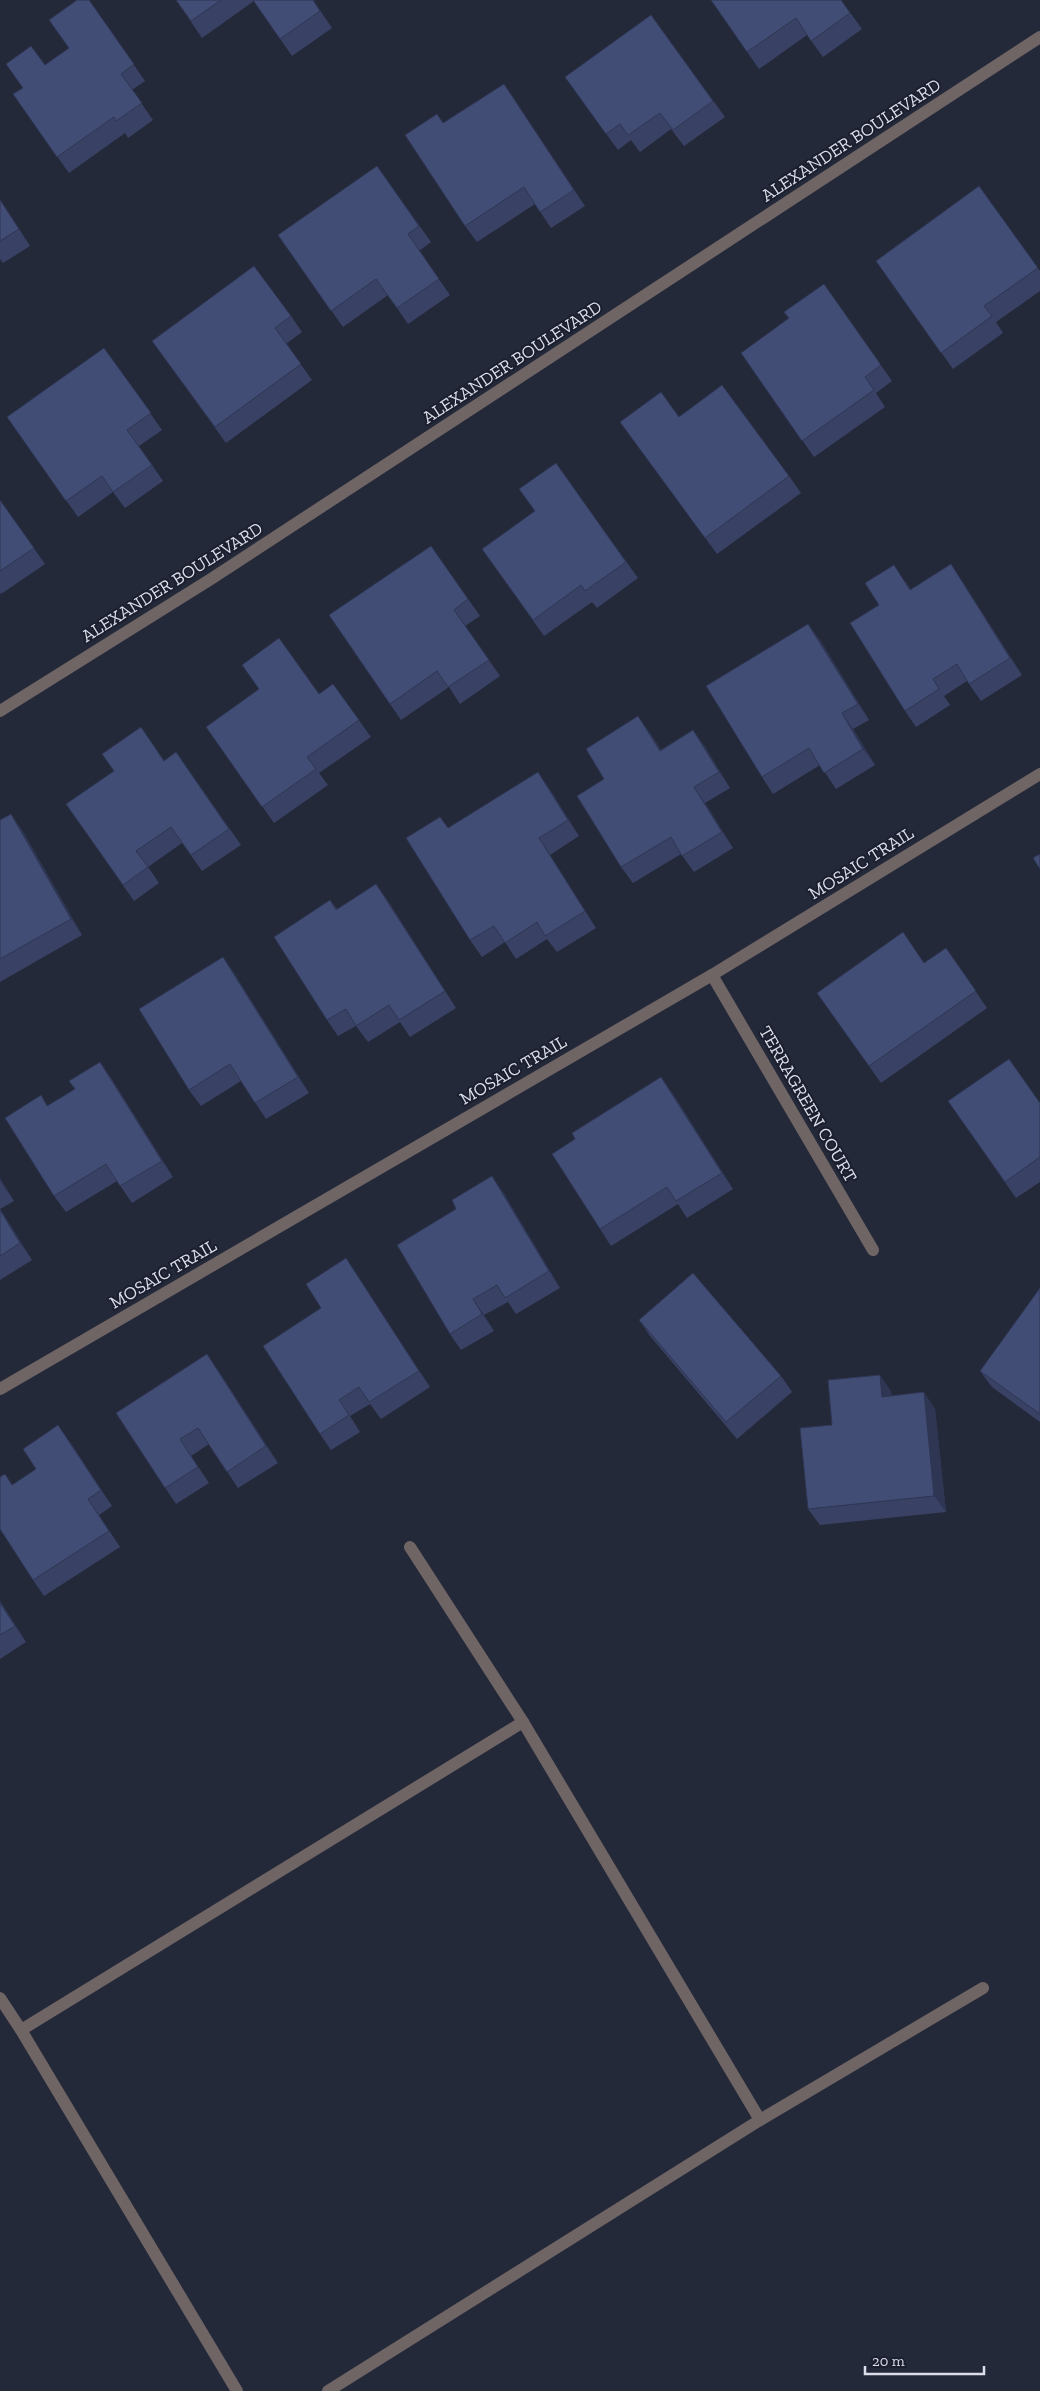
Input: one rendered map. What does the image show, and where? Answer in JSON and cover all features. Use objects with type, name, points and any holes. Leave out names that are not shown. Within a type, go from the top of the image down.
[{"type":"street","name":"ALEXANDER BOULEVARD","points":[[0,711],[212,579],[1040,37]]},
{"type":"street","name":"MOSAIC TRAIL","points":[[0,1389],[712,975],[1040,774]]},
{"type":"street","name":"TERRAGREEN COURT","points":[[712,975],[873,1250]]},
{"type":"street","points":[[410,1547],[523,1722],[760,2120]]},
{"type":"street","points":[[21,2030],[523,1722]]},
{"type":"street","points":[[328,2391],[760,2120],[983,1988]]},
{"type":"street","points":[[0,1998],[237,2391]]},
{"type":"building","points":[[77,0],[89,0],[134,64],[121,74],[142,103],[116,121],[114,117],[57,157],[13,94],[23,88],[6,64],[31,46],[45,65],[69,48],[49,20]]},
{"type":"building","points":[[176,0],[221,0],[191,21]]},
{"type":"building","points":[[253,0],[313,0],[320,11],[280,39]]},
{"type":"building","points":[[711,0],[841,0],[850,13],[811,41],[796,18],[747,52]]},
{"type":"building","points":[[651,15],[713,101],[673,130],[660,113],[628,135],[620,124],[606,134],[565,77]]},
{"type":"building","points":[[504,84],[574,190],[540,212],[524,187],[465,226],[405,135],[437,114],[443,123]]},
{"type":"building","points":[[377,166],[419,226],[408,234],[439,279],[397,308],[376,279],[331,311],[278,235]]},
{"type":"building","points":[[979,186],[1038,268],[984,306],[992,316],[941,353],[876,261]]},
{"type":"building","points":[[0,200],[19,229],[0,241]]},
{"type":"building","points":[[254,266],[291,316],[275,328],[301,364],[215,427],[152,341]]},
{"type":"building","points":[[824,284],[881,365],[865,377],[874,390],[802,441],[741,353],[789,318],[784,312]]},
{"type":"building","points":[[104,348],[151,413],[127,430],[152,465],[113,492],[102,476],[66,501],[7,417]]},
{"type":"building","points":[[722,385],[789,476],[705,538],[620,422],[661,392],[679,417]]},
{"type":"building","points":[[556,463],[626,562],[585,591],[581,585],[533,620],[482,549],[535,511],[519,489]]},
{"type":"building","points":[[0,500],[34,548],[0,571]]},
{"type":"building","points":[[431,546],[468,599],[454,610],[489,660],[448,687],[437,671],[390,704],[329,615]]},
{"type":"building","points":[[951,564],[1010,658],[969,684],[957,664],[933,679],[939,689],[905,711],[850,623],[879,605],[865,583],[894,565],[910,590]]},
{"type":"building","points":[[808,624],[858,704],[842,713],[863,749],[824,773],[809,748],[762,777],[706,686]]},
{"type":"building","points":[[279,638],[319,694],[333,684],[359,720],[307,757],[316,769],[262,807],[206,727],[259,689],[242,665]]},
{"type":"building","points":[[638,716],[660,751],[693,730],[719,772],[694,787],[722,832],[682,856],[671,837],[621,867],[577,796],[604,779],[586,749]]},
{"type":"building","points":[[141,727],[164,761],[176,752],[229,829],[191,855],[171,827],[136,851],[148,867],[123,885],[66,804],[114,771],[102,754]]},
{"type":"building","points":[[538,772],[568,820],[539,838],[585,911],[545,936],[537,922],[505,943],[494,926],[470,940],[406,838],[440,817],[448,828]]},
{"type":"building","points":[[11,814],[71,919],[0,959],[0,820]]},
{"type":"building","points":[[1040,854],[1040,869],[1033,858]]},
{"type":"building","points":[[376,884],[445,991],[399,1020],[389,1005],[356,1026],[346,1009],[327,1020],[274,937],[330,900],[336,910]]},
{"type":"building","points":[[903,932],[924,963],[946,948],[976,991],[869,1066],[817,993]]},
{"type":"building","points":[[223,957],[298,1077],[255,1103],[230,1064],[189,1090],[139,1009]]},
{"type":"building","points":[[1009,1059],[1040,1103],[1040,1157],[1005,1182],[948,1101]]},
{"type":"building","points":[[100,1062],[162,1161],[120,1186],[106,1164],[54,1196],[5,1118],[41,1095],[47,1106],[75,1089],[69,1081]]},
{"type":"building","points":[[661,1077],[722,1173],[676,1201],[667,1187],[600,1229],[552,1154],[575,1139],[572,1133]]},
{"type":"building","points":[[492,1176],[549,1271],[505,1298],[497,1285],[473,1299],[482,1314],[450,1334],[397,1245],[456,1209],[452,1200]]},
{"type":"building","points":[[0,1210],[20,1243],[0,1256]]},
{"type":"building","points":[[346,1258],[419,1371],[369,1402],[359,1387],[339,1400],[349,1415],[320,1434],[263,1346],[321,1308],[306,1284]]},
{"type":"building","points":[[693,1273],[781,1376],[726,1422],[639,1320]]},
{"type":"building","points":[[1040,1288],[1040,1414],[980,1371]]},
{"type":"building","points":[[207,1354],[266,1446],[227,1472],[198,1428],[180,1439],[198,1467],[165,1488],[116,1413]]},
{"type":"building","points":[[880,1375],[882,1397],[924,1392],[934,1496],[808,1509],[800,1428],[832,1425],[828,1380]]},
{"type":"building","points":[[58,1425],[101,1490],[88,1499],[109,1531],[33,1580],[0,1529],[0,1477],[5,1474],[12,1485],[36,1469],[23,1449]]},
{"type":"building","points":[[0,1603],[15,1626],[0,1635]]}]
